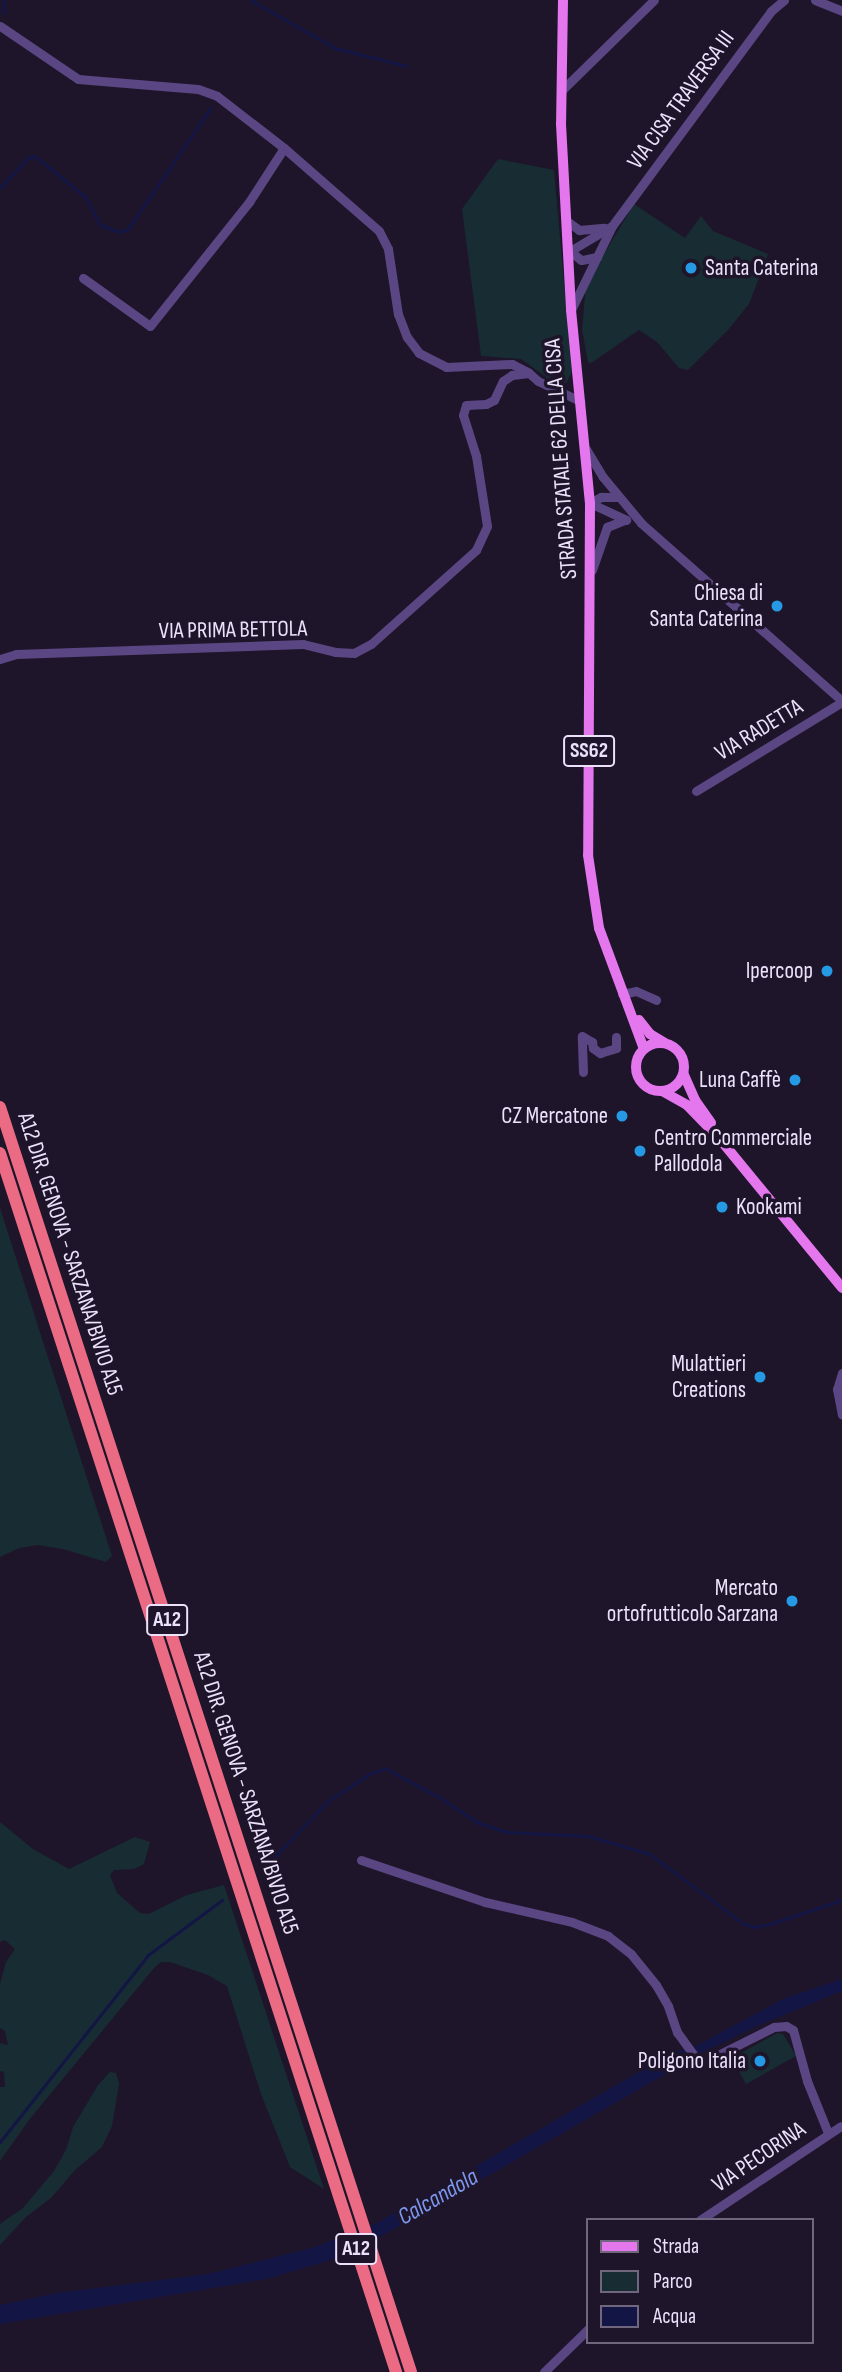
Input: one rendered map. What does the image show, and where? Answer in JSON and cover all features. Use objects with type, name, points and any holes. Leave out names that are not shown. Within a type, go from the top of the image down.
[{"type":"highway","name":"A12 DIR. GENOVA - SARZANA/BIVIO A15","points":[[0,1107],[411,2372]]},
{"type":"highway","name":"A12","points":[[0,1153],[396,2372]]},
{"type":"main road","name":"STRADA STATALE 62 DELLA CISA","points":[[563,0],[561,91],[571,310],[590,503],[592,572],[588,855],[599,928],[644,1049],[637,1060],[639,1078],[648,1088],[662,1091],[687,1105],[719,1138],[842,1287]]},
{"type":"main road","name":"STRADA STATALE 62 DELLA CISA","points":[[622,994],[642,1026],[681,1054],[684,1074],[695,1100],[719,1138]]},
{"type":"main road","points":[[644,1049],[654,1044],[666,1043]]},
{"type":"main road","points":[[662,1091],[673,1088],[684,1074]]},
{"type":"street","points":[[561,91],[654,0]]},
{"type":"street","name":"VIA CISA TRAVERSA III","points":[[612,226],[771,11],[784,0]]},
{"type":"street","points":[[814,0],[842,11]]},
{"type":"street","points":[[0,26],[78,79],[198,89],[217,96],[284,148],[379,231],[387,249],[398,314],[407,337],[419,353],[446,367],[512,364],[538,381],[580,401]]},
{"type":"street","points":[[83,278],[150,326],[249,202],[284,148]]},
{"type":"street","points":[[568,222],[585,231],[612,226]]},
{"type":"street","points":[[597,257],[581,260],[570,251],[612,226]]},
{"type":"street","points":[[571,310],[612,226]]},
{"type":"street","name":"VIA PRIMA BETTOLA","points":[[0,659],[16,654],[303,644],[335,652],[354,653],[371,644],[476,550],[487,526],[476,456],[463,409],[466,405],[486,404],[494,400],[503,381],[512,375],[529,373]]},
{"type":"street","points":[[586,449],[618,497],[641,523],[842,701]]},
{"type":"street","points":[[590,503],[601,497],[618,497]]},
{"type":"street","points":[[590,503],[624,520],[641,523]]},
{"type":"street","points":[[592,572],[607,527],[624,520]]},
{"type":"street","name":"VIA RADETTA","points":[[696,791],[842,701]]},
{"type":"street","points":[[622,994],[636,990],[656,1000]]},
{"type":"street","points":[[583,1072],[582,1036],[592,1042],[593,1048],[600,1053],[616,1048],[616,1037]]},
{"type":"street","points":[[842,1374],[837,1389],[842,1415]]},
{"type":"street","points":[[361,1860],[462,1895],[572,1922],[608,1936],[631,1954],[656,1985],[680,2035],[699,2062],[774,2027],[793,2030],[807,2081],[828,2133]]},
{"type":"street","name":"VIA PECORINA","points":[[703,2218],[841,2126]]},
{"type":"street","points":[[544,2372],[586,2331]]},
{"type":"green space","points":[[498,159],[554,170],[572,372],[566,383],[553,382],[521,359],[481,356],[462,209]]},
{"type":"green space","points":[[634,204],[685,238],[701,216],[713,231],[768,254],[749,304],[728,330],[688,370],[679,368],[657,342],[639,330],[591,363],[588,362],[582,330],[586,284]]},
{"type":"green space","points":[[0,1208],[112,1556],[106,1562],[63,1549],[38,1545],[19,1548],[0,1557]]},
{"type":"green space","points":[[0,1822],[33,1849],[69,1869],[135,1837],[150,1842],[144,1864],[134,1869],[114,1870],[110,1875],[117,1893],[140,1913],[149,1914],[187,1895],[224,1885],[324,2189],[290,2167],[261,2094],[227,1986],[208,1975],[170,1962],[161,1962],[154,1968],[29,2120],[0,2161],[0,2087],[5,2087],[4,2072],[0,2071],[0,2043],[8,2045],[5,2031],[0,2028],[0,1984],[6,1962],[15,1949],[5,1940],[0,1942]]},
{"type":"green space","name":"Poligono Italia","points":[[777,2033],[783,2034],[796,2056],[746,2084],[732,2058]]},
{"type":"green space","points":[[110,2072],[116,2073],[119,2084],[112,2126],[102,2147],[75,2170],[51,2198],[26,2217],[0,2245],[0,2224],[23,2208],[54,2171],[66,2150],[73,2127],[98,2085]]},
{"type":"water","name":"Calcandola","points":[[842,1979],[842,1991],[757,2026],[704,2052],[402,2225],[337,2258],[267,2279],[0,2324],[0,2305],[57,2293],[208,2274],[315,2247],[377,2223],[675,2051],[690,2049],[785,1998]]},
{"type":"waterway","points":[[3,13],[4,0]]},
{"type":"waterway","points":[[251,0],[335,48],[407,66]]},
{"type":"waterway","points":[[0,188],[28,158],[35,156],[86,197],[100,225],[120,232],[128,229],[211,108]]},
{"type":"waterway","points":[[266,1866],[328,1801],[368,1775],[385,1768],[439,1797],[479,1823],[506,1832],[589,1836],[650,1854],[744,1924],[756,1927],[770,1924],[842,1900]]},
{"type":"waterway","points":[[0,2142],[148,1955],[222,1900]]},
{"type":"place","name":"Santa Caterina","points":[[691,268]]},
{"type":"place","name":"Chiesa di Santa Caterina","points":[[777,606]]},
{"type":"place","name":"Ipercoop","points":[[827,971]]},
{"type":"place","name":"Luna Caffè","points":[[795,1080]]},
{"type":"place","name":"CZ Mercatone","points":[[622,1116]]},
{"type":"place","name":"Centro Commerciale Pallodola","points":[[640,1151]]},
{"type":"place","name":"Kookami","points":[[722,1207]]},
{"type":"place","name":"Mulattieri Creations","points":[[760,1377]]},
{"type":"place","name":"Mercato ortofrutticolo Sarzana","points":[[792,1601]]},
{"type":"place","name":"Poligono Italia","points":[[760,2061]]}]
